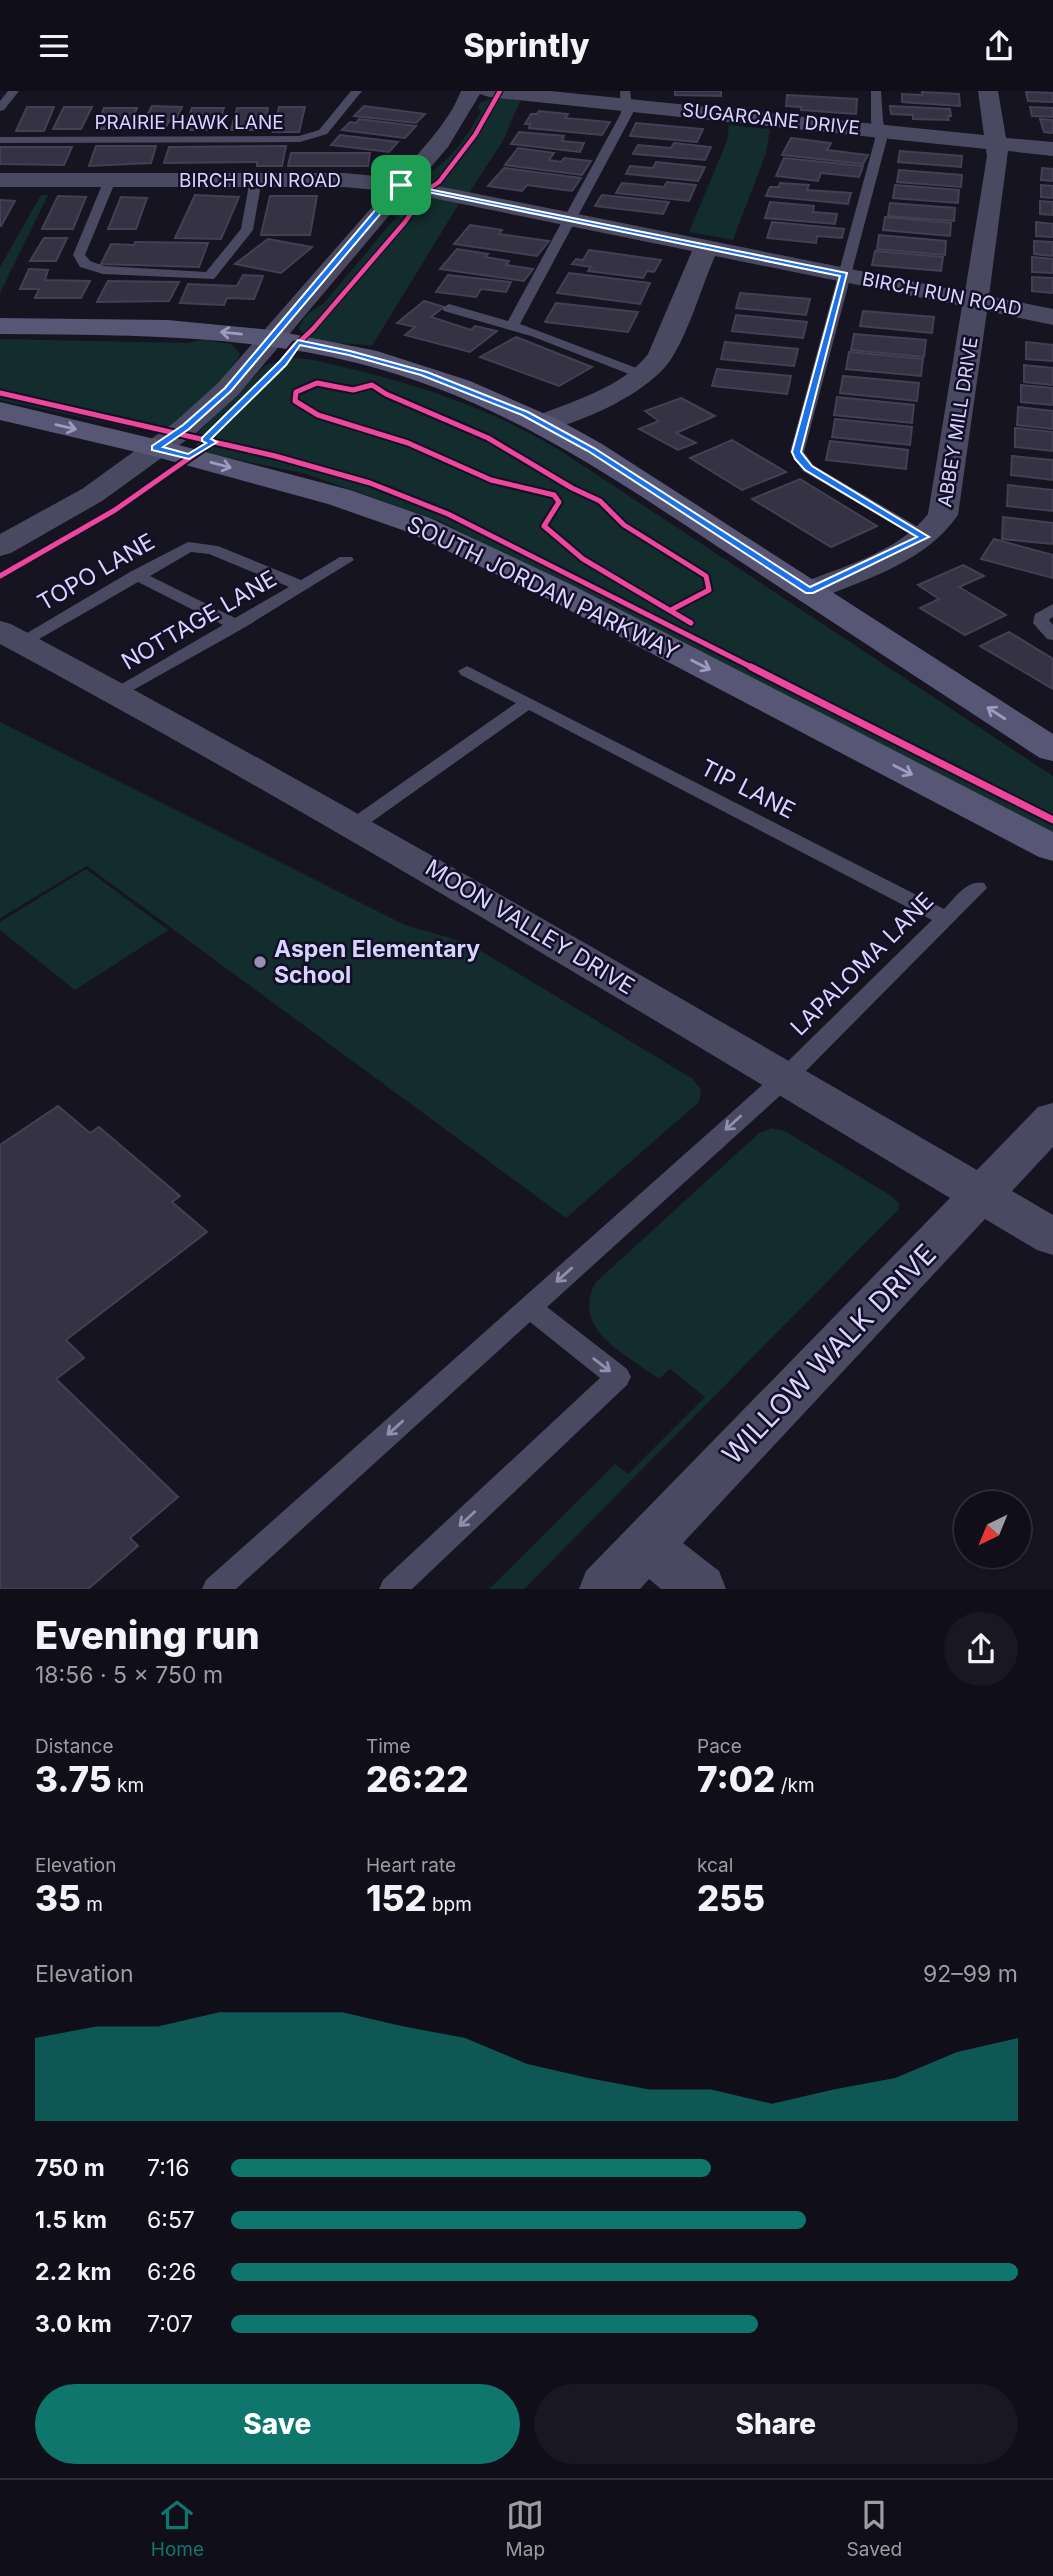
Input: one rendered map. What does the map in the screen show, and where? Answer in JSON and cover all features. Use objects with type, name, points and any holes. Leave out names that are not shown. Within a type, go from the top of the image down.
[{"type":"street","points":[[0,547],[92,495],[186,427],[228,389],[440,142],[467,102],[471,91]]},
{"type":"street","name":"SUGARCANE DRIVE","points":[[489,91],[626,98],[745,117],[1053,149]]},
{"type":"street","points":[[745,117],[749,91]]},
{"type":"street","name":"ABBEY MILL DRIVE","points":[[810,591],[924,537],[938,524],[946,504],[998,156],[988,91]]},
{"type":"street","name":"BIRCH RUN ROAD","points":[[0,180],[344,180],[401,185],[1053,317]]},
{"type":"street","points":[[544,423],[642,375],[661,355],[706,247]]},
{"type":"street","points":[[0,326],[169,328],[273,338],[350,353],[424,374],[489,398],[544,423],[591,450],[1053,750]]},
{"type":"street","name":"SOUTH JORDAN PARKWAY","points":[[0,411],[156,448],[339,497],[419,526],[560,592],[1053,848]]},
{"type":"street","name":"MOON VALLEY DRIVE","points":[[10,636],[356,824],[1053,1237]]},
{"type":"street","name":"WILLOW WALK DRIVE","points":[[605,1589],[1053,1119]]},
{"type":"street","points":[[647,1545],[699,1589]]},
{"type":"lane","points":[[0,108],[14,91]]},
{"type":"lane","name":"PRAIRIE HAWK LANE","points":[[0,140],[300,139],[323,132],[357,91]]},
{"type":"lane","points":[[876,91],[881,139],[797,452],[808,468],[924,537]]},
{"type":"lane","points":[[512,326],[627,113],[626,98]]},
{"type":"lane","points":[[110,180],[79,255],[80,260],[90,267],[103,270],[209,276],[247,230],[256,179]]},
{"type":"lane","points":[[449,308],[512,326],[642,375]]},
{"type":"lane","name":"TOPO LANE","points":[[10,636],[136,575],[181,549],[196,546]]},
{"type":"lane","name":"NOTTAGE LANE","points":[[196,546],[212,549],[303,586]]},
{"type":"lane","name":"NOTTAGE LANE","points":[[119,693],[346,560]]},
{"type":"lane","points":[[136,575],[236,625]]},
{"type":"lane","points":[[1047,629],[1041,618],[1053,609]]},
{"type":"lane","name":"TIP LANE","points":[[467,671],[946,919]]},
{"type":"lane","points":[[356,824],[528,703]]},
{"type":"lane","name":"LAPALOMA LANE","points":[[216,1589],[785,1078],[977,888]]},
{"type":"lane","points":[[393,1589],[618,1377],[529,1307]]},
{"type":"green space","points":[[496,96],[521,99],[503,141],[469,193],[424,183],[426,174],[443,163],[464,138],[481,111],[477,108],[480,103]]},
{"type":"green space","points":[[729,125],[770,129],[766,153],[733,240],[689,232],[727,141]]},
{"type":"green space","points":[[41,195],[48,195],[0,293],[0,267]]},
{"type":"green space","points":[[427,196],[460,202],[372,346],[324,342],[299,329],[306,316],[324,303],[402,210],[400,205],[408,199]]},
{"type":"green space","points":[[0,339],[187,343],[204,340],[232,344],[240,354],[221,381],[181,418],[166,427],[141,430],[0,400]]},
{"type":"green space","points":[[287,358],[331,364],[436,393],[512,424],[561,451],[1053,776],[1053,834],[440,521],[306,474],[211,454],[199,448],[194,441],[197,434],[266,365]]},
{"type":"green space","points":[[0,722],[405,925],[468,943],[693,1079],[701,1090],[699,1102],[566,1218],[87,866],[0,918]]},
{"type":"green space","points":[[86,869],[168,930],[75,990],[0,930],[0,922]]},
{"type":"green space","points":[[772,1128],[785,1131],[893,1197],[899,1204],[898,1210],[524,1589],[489,1589],[615,1464],[628,1474],[705,1397],[670,1369],[659,1379],[606,1340],[590,1315],[590,1300],[595,1283],[758,1134]]},
{"type":"building","points":[[675,91],[721,91],[721,96],[675,95]]},
{"type":"building","points":[[922,92],[959,94],[960,106],[902,102],[902,94],[922,95]]},
{"type":"building","points":[[1026,92],[1053,93],[1053,102],[1028,101]]},
{"type":"building","points":[[787,95],[857,99],[856,114],[801,110],[801,107],[786,106]]},
{"type":"building","points":[[152,106],[182,107],[175,121],[169,121],[165,129],[140,129]]},
{"type":"building","points":[[364,106],[425,114],[416,123],[354,116]]},
{"type":"building","points":[[890,106],[950,109],[951,116],[948,116],[949,120],[913,119],[913,115],[891,114]]},
{"type":"building","points":[[27,107],[54,107],[44,131],[16,131]]},
{"type":"building","points":[[64,107],[92,107],[81,129],[53,129]]},
{"type":"building","points":[[279,107],[305,107],[299,132],[273,132]]},
{"type":"building","points":[[1030,107],[1053,108],[1053,117],[1032,116]]},
{"type":"building","points":[[104,108],[137,108],[130,124],[120,124],[118,129],[95,129]]},
{"type":"building","points":[[192,108],[224,108],[219,122],[210,122],[207,130],[183,130]]},
{"type":"building","points":[[237,108],[268,108],[265,122],[256,122],[254,130],[231,130]]},
{"type":"building","points":[[539,111],[568,114],[565,118],[610,122],[602,135],[529,128],[530,124],[525,124],[531,114],[537,114]]},
{"type":"building","points":[[359,119],[416,126],[405,138],[342,130],[350,122],[356,123]]},
{"type":"building","points":[[1040,119],[1053,120],[1053,133],[1044,132]]},
{"type":"building","points":[[636,123],[703,129],[697,142],[630,136]]},
{"type":"building","points":[[519,132],[564,136],[562,141],[584,143],[580,152],[511,144]]},
{"type":"building","points":[[340,135],[398,142],[389,152],[331,145]]},
{"type":"building","points":[[791,138],[831,143],[827,150],[868,155],[863,164],[782,155]]},
{"type":"building","points":[[674,143],[711,147],[705,160],[633,154],[638,145],[671,148]]},
{"type":"building","points":[[96,146],[156,146],[151,163],[89,166]]},
{"type":"building","points":[[286,146],[282,166],[257,166],[257,162],[164,163],[169,147]]},
{"type":"building","points":[[0,147],[72,147],[64,165],[0,164]]},
{"type":"building","points":[[518,148],[554,153],[549,160],[561,162],[564,158],[591,161],[582,175],[505,165]]},
{"type":"building","points":[[900,151],[962,156],[961,167],[898,162]]},
{"type":"building","points":[[291,153],[370,153],[368,166],[288,166]]},
{"type":"building","points":[[784,158],[863,166],[859,177],[821,173],[818,181],[776,176]]},
{"type":"building","points":[[656,162],[705,167],[698,181],[626,174],[630,166],[653,168]]},
{"type":"building","points":[[504,168],[581,178],[572,191],[527,185],[522,191],[488,186]]},
{"type":"building","points":[[1042,168],[1053,169],[1053,181],[1041,180]]},
{"type":"building","points":[[899,170],[962,175],[961,187],[897,182]]},
{"type":"building","points":[[667,182],[696,185],[689,201],[616,193],[622,183],[664,187]]},
{"type":"building","points":[[780,183],[809,185],[807,190],[851,193],[848,204],[766,196],[770,187],[779,187]]},
{"type":"building","points":[[895,185],[959,190],[958,203],[893,198]]},
{"type":"building","points":[[1041,185],[1053,186],[1053,198],[1041,197]]},
{"type":"building","points":[[195,195],[239,197],[221,239],[175,238]]},
{"type":"building","points":[[602,195],[669,202],[663,214],[595,206]]},
{"type":"building","points":[[58,196],[86,197],[73,229],[42,229]]},
{"type":"building","points":[[270,196],[317,196],[310,235],[261,235]]},
{"type":"building","points":[[121,197],[147,198],[136,229],[108,229]]},
{"type":"building","points":[[0,200],[15,201],[1,226],[0,226]]},
{"type":"building","points":[[1040,201],[1053,202],[1053,215],[1040,214]]},
{"type":"building","points":[[770,202],[814,206],[813,212],[837,214],[835,224],[765,218]]},
{"type":"building","points":[[890,203],[955,208],[954,221],[888,216]]},
{"type":"building","points":[[885,217],[951,223],[950,236],[883,230]]},
{"type":"building","points":[[772,222],[844,229],[842,238],[817,236],[816,243],[767,238]]},
{"type":"building","points":[[1036,222],[1053,224],[1053,237],[1036,236]]},
{"type":"building","points":[[470,225],[502,230],[499,234],[549,241],[537,256],[454,244]]},
{"type":"building","points":[[879,235],[946,241],[945,255],[877,249]]},
{"type":"building","points":[[44,238],[67,238],[56,261],[30,261]]},
{"type":"building","points":[[268,239],[312,247],[281,273],[235,264]]},
{"type":"building","points":[[1034,241],[1053,242],[1053,256],[1034,254]]},
{"type":"building","points":[[135,242],[208,243],[199,267],[101,264],[111,244],[134,245]]},
{"type":"building","points":[[457,249],[488,254],[485,257],[509,261],[506,265],[533,269],[524,281],[440,269]]},
{"type":"building","points":[[589,250],[661,260],[654,272],[647,271],[643,278],[588,271],[591,267],[572,264],[576,259],[583,260]]},
{"type":"building","points":[[875,251],[943,257],[941,271],[872,265]]},
{"type":"building","points":[[1032,257],[1053,259],[1053,273],[1032,272]]},
{"type":"building","points":[[29,269],[48,270],[45,280],[90,281],[81,298],[35,298],[39,289],[20,289]]},
{"type":"building","points":[[569,273],[650,283],[640,304],[557,293]]},
{"type":"building","points":[[243,275],[263,276],[254,299],[227,298],[224,305],[180,303],[188,284],[237,286]]},
{"type":"building","points":[[448,275],[511,282],[506,292],[481,289],[476,297],[436,292]]},
{"type":"building","points":[[1032,277],[1053,278],[1053,293],[1032,291]]},
{"type":"building","points":[[108,281],[179,282],[169,301],[97,302]]},
{"type":"building","points":[[740,293],[810,299],[806,315],[736,308]]},
{"type":"building","points":[[424,301],[444,307],[431,317],[471,330],[475,326],[497,331],[470,352],[405,335],[415,327],[397,323]]},
{"type":"building","points":[[556,303],[638,312],[628,332],[545,322]]},
{"type":"building","points":[[863,311],[934,317],[932,333],[860,326]]},
{"type":"building","points":[[736,315],[807,322],[803,338],[732,331]]},
{"type":"building","points":[[854,334],[926,340],[924,357],[851,350]]},
{"type":"building","points":[[516,337],[592,367],[559,386],[480,357]]},
{"type":"building","points":[[725,342],[798,349],[794,366],[721,359]]},
{"type":"building","points":[[1026,342],[1053,345],[1053,361],[1026,359]]},
{"type":"building","points":[[849,352],[923,359],[921,376],[846,369]]},
{"type":"building","points":[[1024,365],[1053,368],[1053,385],[1024,382]]},
{"type":"building","points":[[717,369],[791,376],[787,394],[712,386]]},
{"type":"building","points":[[843,376],[919,383],[917,401],[840,393]]},
{"type":"building","points":[[1021,385],[1053,388],[1053,405],[1021,402]]},
{"type":"building","points":[[837,397],[914,405],[912,423],[834,415]]},
{"type":"building","points":[[681,398],[715,416],[676,433],[696,443],[678,450],[639,429],[659,421],[645,411]]},
{"type":"building","points":[[1018,407],[1053,411],[1053,429],[1017,425]]},
{"type":"building","points":[[835,419],[912,427],[910,445],[832,437]]},
{"type":"building","points":[[1015,428],[1053,432],[1053,451],[1015,447]]},
{"type":"building","points":[[732,440],[786,472],[742,490],[690,458]]},
{"type":"building","points":[[830,441],[908,450],[906,469],[826,460]]},
{"type":"building","points":[[1012,456],[1053,460],[1053,480],[1011,475]]},
{"type":"building","points":[[800,479],[877,526],[831,547],[752,499]]},
{"type":"building","points":[[1008,485],[1053,490],[1053,511],[1007,506]]},
{"type":"building","points":[[1003,517],[1053,523],[1053,544],[1002,539]]},
{"type":"building","points":[[994,539],[1053,555],[1053,578],[981,559]]},
{"type":"building","points":[[963,565],[984,576],[959,587],[1006,615],[965,635],[920,608],[939,599],[918,585]]},
{"type":"building","points":[[1009,632],[1053,659],[1053,689],[980,646]]},
{"type":"building","points":[[58,1106],[90,1133],[99,1127],[180,1196],[172,1202],[207,1232],[66,1340],[84,1358],[56,1379],[178,1497],[130,1538],[138,1546],[88,1589],[0,1589],[0,1145]]},
{"type":"cycle path","points":[[206,440],[280,365],[303,335],[313,329],[405,222],[427,190],[439,182],[475,135],[500,91]]},
{"type":"cycle path","points":[[671,610],[709,590],[706,576],[624,525],[600,501],[572,488],[488,438],[386,394],[372,385],[353,390],[317,383],[296,392],[295,401],[318,415],[408,443],[491,480],[554,495],[559,502],[544,526],[583,559],[691,623]]},
{"type":"cycle path","points":[[0,393],[275,456],[370,483],[448,514],[1053,820]]},
{"type":"cycle path","points":[[0,576],[115,510],[212,442]]},
{"type":"place","name":"Aspen Elementary School","points":[[260,962]]},
{"type":"route","points":[[401,185],[845,275],[797,452],[798,457],[808,468],[924,537],[810,591],[591,450],[525,413],[457,385],[390,363],[298,342],[283,363],[205,440],[212,442],[208,446],[198,449],[189,457],[156,448],[186,427],[228,389],[401,185]]}]
